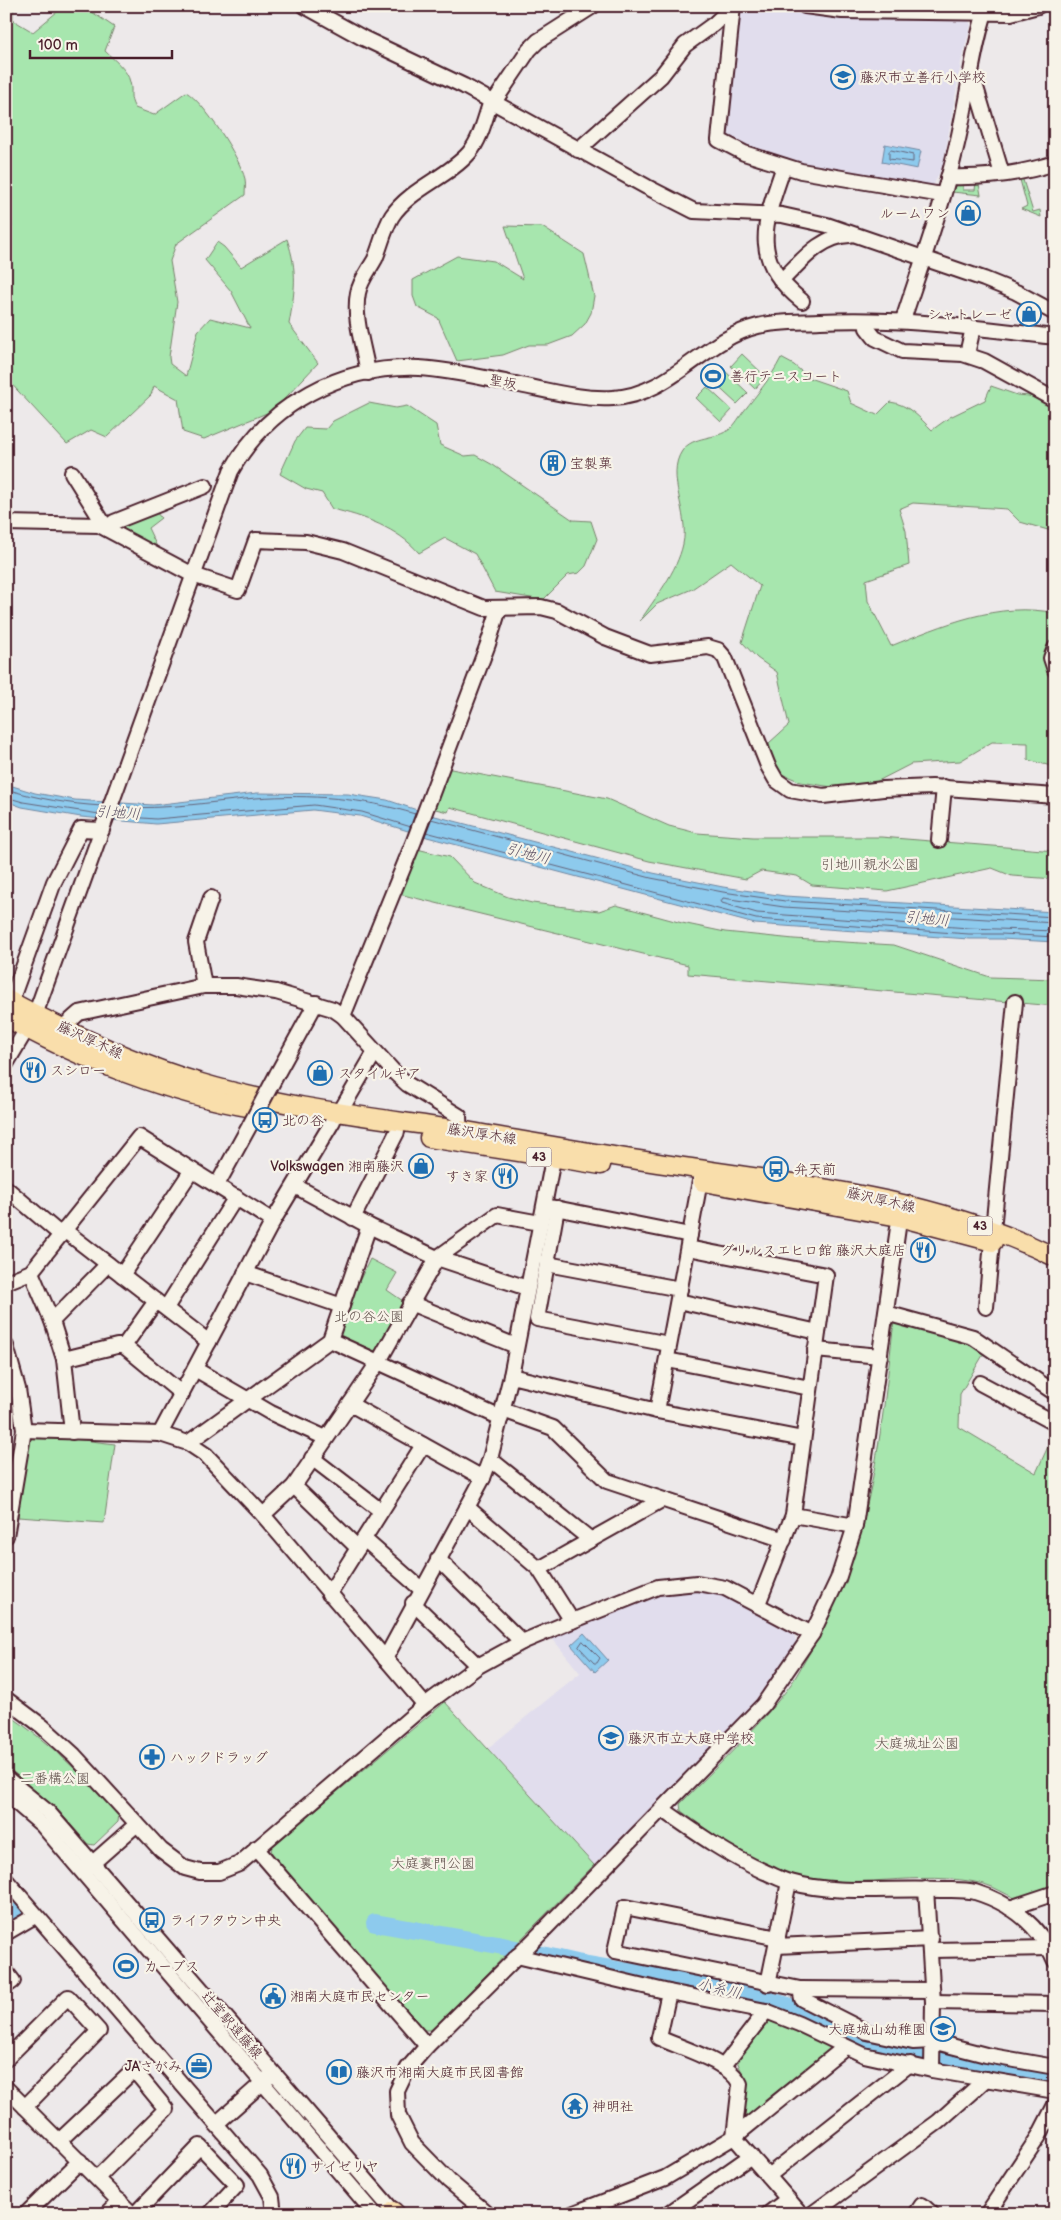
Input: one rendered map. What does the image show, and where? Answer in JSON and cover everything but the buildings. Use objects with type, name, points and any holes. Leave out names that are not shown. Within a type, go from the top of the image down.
[{"type":"main road","name":"藤沢厚木線","points":[[8,1006],[31,1022],[129,1073],[198,1097],[337,1116],[460,1137],[853,1192],[900,1210],[992,1236],[1055,1257]]},
{"type":"main road","name":"藤沢厚木線","points":[[31,1022],[62,1028],[136,1062],[201,1083],[397,1132],[460,1137],[553,1159],[900,1210]]},
{"type":"main road","name":"藤沢厚木線","points":[[992,1236],[1055,1270]]},
{"type":"street","points":[[305,6],[363,38],[492,101],[578,150],[694,211],[768,215],[812,221],[923,257],[1016,292],[1055,313]]},
{"type":"street","points":[[368,372],[357,309],[358,292],[392,217],[399,208],[436,177],[468,154],[475,144],[492,101],[529,50],[538,41],[593,6]]},
{"type":"street","points":[[805,6],[842,11],[986,9],[1011,13],[1038,6]]},
{"type":"street","points":[[578,150],[661,76],[685,45],[714,24],[733,7]]},
{"type":"street","points":[[733,7],[719,140],[744,153],[815,174],[942,195]]},
{"type":"street","points":[[903,320],[948,177],[976,42],[986,9]]},
{"type":"street","points":[[971,70],[1002,174]]},
{"type":"street","points":[[948,177],[1002,174],[1055,163]]},
{"type":"street","points":[[784,166],[768,215],[765,240],[768,256],[781,282],[802,301]]},
{"type":"street","points":[[781,282],[818,245],[837,236],[855,235]]},
{"type":"street","name":"聖坂","points":[[6,1064],[31,1022],[231,471],[242,452],[277,414],[312,391],[333,382],[368,372],[398,368],[422,368],[574,395],[613,398],[650,389],[687,368],[718,344],[736,334],[759,326],[836,320],[903,320],[1055,337]]},
{"type":"street","points":[[867,328],[875,338],[902,351],[967,354],[984,361],[1055,400]]},
{"type":"street","points":[[967,354],[973,328]]},
{"type":"street","points":[[72,473],[107,528]]},
{"type":"street","points":[[107,528],[114,522],[205,486]]},
{"type":"street","points":[[6,523],[96,525],[107,528],[193,575],[238,590],[256,540],[306,542],[357,556],[478,606],[499,609],[532,607],[557,611],[604,637],[650,654],[708,647],[718,650],[725,658],[768,766],[776,780],[790,790],[823,796],[902,788],[944,788],[1055,796]]},
{"type":"street","points":[[343,1016],[414,841],[488,644],[499,609]]},
{"type":"street","points":[[1055,648],[1051,658],[1055,670]]},
{"type":"street","points":[[939,840],[944,788]]},
{"type":"street","points":[[8,1006],[54,882],[81,829],[103,827]]},
{"type":"street","points":[[204,986],[196,942],[211,898]]},
{"type":"street","points":[[62,1028],[79,1013],[204,986],[260,989],[316,1003],[333,1008],[343,1016],[407,1084],[459,1116],[460,1137]]},
{"type":"street","points":[[986,1307],[1015,1002]]},
{"type":"street","points":[[217,1185],[316,1003]]},
{"type":"street","points":[[160,1434],[273,1221],[375,1052]]},
{"type":"street","points":[[353,1218],[397,1132]]},
{"type":"street","points":[[6,1282],[31,1272],[139,1137],[273,1221]]},
{"type":"street","points":[[553,1159],[547,1264],[537,1319],[669,1344]]},
{"type":"street","points":[[122,1275],[192,1170]]},
{"type":"street","points":[[657,1410],[700,1181]]},
{"type":"street","points":[[295,1186],[353,1218],[437,1258],[527,1288]]},
{"type":"street","points":[[6,1188],[209,1342]]},
{"type":"street","points":[[124,1346],[161,1305],[236,1198]]},
{"type":"street","points":[[385,1659],[421,1589],[467,1508],[490,1459],[511,1376],[540,1223],[551,1207]]},
{"type":"street","points":[[551,1207],[826,1275],[793,1515],[758,1604]]},
{"type":"street","points":[[488,2214],[449,2181],[412,2143],[398,2115],[397,2091],[408,2068],[426,2046],[534,1940],[763,1705],[812,1634],[838,1578],[854,1526],[900,1210]]},
{"type":"street","points":[[263,1515],[294,1486],[350,1404],[379,1360],[437,1258],[497,1215],[540,1223]]},
{"type":"street","points":[[188,1443],[330,1340],[369,1226]]},
{"type":"street","points":[[52,1321],[108,1264]]},
{"type":"street","points":[[547,1264],[679,1295],[818,1332]]},
{"type":"street","points":[[31,1272],[52,1321],[64,1359],[72,1432]]},
{"type":"street","points":[[245,1273],[342,1306]]},
{"type":"street","points":[[410,1303],[516,1346]]},
{"type":"street","points":[[886,1313],[973,1337],[1055,1393]]},
{"type":"street","points":[[330,1340],[502,1414],[553,1428],[607,1481],[660,1501],[784,1540]]},
{"type":"street","points":[[6,1346],[18,1388],[24,1430],[6,1536]]},
{"type":"street","points":[[64,1359],[124,1346],[182,1394]]},
{"type":"street","points":[[815,1350],[880,1356]]},
{"type":"street","points":[[667,1360],[810,1388]]},
{"type":"street","points":[[195,1369],[246,1400],[326,1438]]},
{"type":"street","points":[[511,1376],[657,1410],[803,1439]]},
{"type":"street","points":[[980,1383],[1051,1421],[1055,1416]]},
{"type":"street","points":[[350,1404],[482,1478]]},
{"type":"street","points":[[24,1430],[160,1434],[188,1443],[206,1455],[263,1515],[424,1705]]},
{"type":"street","points":[[330,1594],[423,1445]]},
{"type":"street","points":[[312,1458],[381,1511]]},
{"type":"street","points":[[490,1459],[591,1540]]},
{"type":"street","points":[[294,1486],[361,1543],[421,1589]]},
{"type":"street","points":[[539,1569],[660,1501]]},
{"type":"street","points":[[467,1508],[539,1569],[572,1621]]},
{"type":"street","points":[[793,1515],[854,1526]]},
{"type":"street","points":[[438,1559],[522,1642]]},
{"type":"street","points":[[6,1699],[42,1726],[74,1755],[161,1850],[185,1868],[200,1872],[220,1872],[239,1864],[424,1705],[478,1666],[522,1642],[572,1621],[658,1587],[697,1583],[724,1588],[758,1604],[812,1634]]},
{"type":"street","points":[[414,1603],[478,1666]]},
{"type":"street","name":"辻堂駅遠藤線","points":[[6,1778],[44,1808],[88,1867],[268,2078],[375,2214]]},
{"type":"street","name":"辻堂駅遠藤線","points":[[6,1794],[36,1818],[88,1867]]},
{"type":"street","points":[[662,1809],[733,1858],[789,1882],[845,1890],[926,1889],[973,1891],[1010,1908],[1036,1930],[1049,1948],[1055,1961]]},
{"type":"street","points":[[88,1867],[137,1824]]},
{"type":"street","points":[[256,1848],[426,2046]]},
{"type":"street","points":[[6,1880],[266,2184],[272,2197],[274,2214]]},
{"type":"street","points":[[768,1984],[789,1882]]},
{"type":"street","points":[[926,1889],[931,1945],[932,2056]]},
{"type":"street","points":[[1010,1908],[1055,1893]]},
{"type":"street","points":[[1049,1948],[777,1942],[625,1907],[615,1951],[768,1984],[800,1989],[1055,2004]]},
{"type":"street","points":[[6,1933],[35,1916]]},
{"type":"street","points":[[517,1956],[670,1992],[766,2011],[864,2054],[910,2064]]},
{"type":"street","points":[[6,1972],[13,1981],[6,1986]]},
{"type":"street","points":[[800,1989],[802,1999],[852,2026],[884,2036],[913,2042],[932,2056],[986,2079],[1055,2091]]},
{"type":"street","points":[[670,1992],[659,2038],[723,2066],[736,2076],[740,2084],[734,2137],[801,2214]]},
{"type":"street","points":[[6,2059],[68,1997],[99,2031],[25,2107]]},
{"type":"street","points":[[723,2066],[766,2011]]},
{"type":"street","points":[[572,2214],[665,2178],[734,2137],[845,2047]]},
{"type":"street","points":[[768,2176],[910,2064],[932,2056],[986,2055],[1055,2067]]},
{"type":"street","points":[[60,2141],[134,2070],[166,2108],[97,2178]]},
{"type":"street","points":[[216,2124],[268,2078]]},
{"type":"street","name":"辻堂駅遠藤線","points":[[268,2078],[393,2213]]},
{"type":"street","points":[[812,2214],[938,2122],[986,2079]]},
{"type":"street","points":[[9,2097],[25,2107],[134,2214],[200,2146],[237,2185],[210,2214]]},
{"type":"street","points":[[987,2214],[1039,2136],[1055,2105]]},
{"type":"street","points":[[668,2214],[751,2156]]},
{"type":"street","points":[[26,2214],[80,2161]]},
{"type":"street","points":[[768,2214],[788,2199]]},
{"type":"street","points":[[107,2214],[120,2201]]},
{"type":"street","points":[[916,2214],[922,2205],[932,2214]]},
{"type":"shaded area","name":"藤沢市立善行小学校","points":[[739,6],[756,6],[842,19],[968,20],[971,25],[962,57],[943,165],[932,188],[811,166],[754,150],[726,137]]},
{"type":"shaded area","points":[[6,1383],[10,1410],[10,1437],[6,1482]]},
{"type":"shaded area","name":"藤沢市立大庭中学校","points":[[693,1591],[718,1594],[794,1634],[796,1642],[747,1711],[594,1865],[488,1748],[580,1673],[552,1638],[651,1598],[669,1593]]},
{"type":"green space","points":[[6,6],[13,6],[13,20],[33,32],[64,6],[92,12],[114,27],[105,51],[120,65],[129,78],[135,108],[154,115],[186,92],[202,107],[220,131],[242,170],[245,181],[245,195],[176,244],[170,261],[177,302],[169,357],[170,364],[186,376],[198,331],[210,318],[250,328],[231,291],[205,260],[217,242],[224,247],[241,267],[287,239],[294,271],[293,301],[289,324],[318,363],[274,410],[204,439],[183,432],[178,399],[154,386],[151,395],[107,437],[91,430],[67,444],[6,378],[6,232],[12,227],[11,210],[6,204]]},
{"type":"green space","points":[[1027,175],[1029,177],[1023,180],[1033,212],[1040,210],[1041,217],[1021,209],[1027,206],[1019,176]]},
{"type":"green space","points":[[976,182],[984,183],[979,184],[981,195],[952,192],[957,183],[963,183],[963,190],[975,190]]},
{"type":"green space","points":[[505,226],[542,227],[584,254],[594,296],[591,313],[585,324],[572,336],[548,345],[529,345],[503,355],[457,361],[438,318],[417,307],[413,296],[413,280],[457,256],[494,261],[523,279]]},
{"type":"green space","points":[[742,354],[766,377],[755,389],[731,366]]},
{"type":"green space","points":[[781,358],[794,365],[809,378],[847,391],[851,403],[877,415],[890,402],[896,403],[913,412],[932,430],[950,417],[985,400],[991,386],[1017,395],[1042,397],[1055,405],[1055,416],[1049,434],[1055,436],[1055,532],[1020,522],[1007,509],[913,503],[899,509],[906,531],[909,565],[866,580],[868,601],[891,646],[971,617],[1013,610],[1055,613],[1055,767],[1028,760],[1028,743],[992,742],[960,761],[911,764],[874,783],[838,788],[801,782],[775,771],[769,743],[789,725],[777,672],[757,658],[742,642],[760,586],[731,562],[692,589],[657,604],[640,621],[671,575],[683,544],[683,520],[676,472],[677,461],[682,451],[692,442],[718,435],[732,427],[768,379]]},
{"type":"green space","points":[[723,369],[748,393],[737,404],[712,381]]},
{"type":"green space","points":[[707,387],[732,410],[721,422],[696,398]]},
{"type":"green space","points":[[369,403],[396,408],[407,406],[436,425],[440,445],[465,456],[475,455],[493,465],[573,520],[591,521],[597,539],[586,566],[579,573],[568,575],[543,600],[495,592],[475,554],[445,538],[419,553],[411,544],[390,530],[368,519],[332,509],[322,493],[306,489],[280,474],[295,441],[305,428],[326,429],[333,421]]},
{"type":"green space","points":[[156,512],[161,518],[148,528],[158,549],[119,527]]},
{"type":"green space","name":"引地川親水公園","points":[[446,768],[607,799],[669,826],[697,833],[753,837],[881,837],[1055,851],[1055,879],[1012,876],[992,868],[887,891],[812,885],[797,876],[761,871],[746,879],[649,861],[450,807],[448,812],[431,808]]},
{"type":"green space","points":[[417,849],[450,857],[475,883],[508,897],[532,903],[599,911],[616,905],[682,923],[725,932],[794,939],[894,945],[990,977],[1055,979],[1055,1006],[688,974],[688,965],[399,894]]},
{"type":"green space","name":"北の谷公園","points":[[370,1259],[397,1273],[387,1290],[403,1301],[380,1348],[375,1351],[340,1336],[346,1308]]},
{"type":"green space","name":"大庭城址公園","points":[[894,1321],[948,1332],[986,1350],[960,1394],[959,1427],[1036,1473],[1055,1431],[1055,1888],[1015,1898],[988,1885],[960,1880],[935,1878],[837,1881],[812,1879],[788,1874],[759,1863],[745,1855],[681,1811],[680,1804],[748,1735],[786,1691],[828,1619],[859,1537],[869,1495],[877,1453]]},
{"type":"green space","points":[[34,1434],[115,1444],[104,1523],[18,1517],[28,1441]]},
{"type":"green space","name":"大庭裏門公園","points":[[445,1702],[594,1865],[432,2030],[422,2030],[272,1855],[271,1847]]},
{"type":"green space","name":"二番構公園","points":[[6,1713],[66,1760],[119,1814],[118,1822],[94,1845],[88,1844],[55,1807],[6,1766]]},
{"type":"green space","points":[[773,2017],[833,2043],[832,2048],[746,2124],[742,2122],[746,2082],[737,2061]]},
{"type":"water","points":[[885,144],[921,151],[917,169],[882,162]]},
{"type":"water","name":"引地川","points":[[6,784],[35,793],[75,800],[153,805],[257,793],[348,794],[387,800],[435,816],[653,873],[723,887],[785,896],[1055,912],[1055,942],[969,939],[755,924],[427,837],[360,816],[313,810],[156,824],[81,817],[22,807],[6,801]]},
{"type":"water","points":[[584,1633],[608,1660],[595,1672],[571,1645]]},
{"type":"waterway","name":"小糸川","points":[[6,1918],[17,1912]]},
{"type":"waterway","name":"小糸川","points":[[375,1923],[498,1945],[577,1963],[722,1988],[788,2006],[861,2042],[874,2046],[1055,2084]]},
{"type":"place","name":"藤沢市立善行小学校","points":[[843,77]]},
{"type":"place","name":"ルームワン","points":[[968,213]]},
{"type":"place","name":"シャトレーゼ","points":[[1029,314]]},
{"type":"place","name":"善行テニスコート","points":[[713,376]]},
{"type":"place","name":"宝製菓","points":[[553,463]]},
{"type":"place","name":"スシロー","points":[[33,1070]]},
{"type":"place","name":"スタイルギア","points":[[320,1073]]},
{"type":"place","name":"北の谷","points":[[265,1120]]},
{"type":"place","name":"Volkswagen 湘南藤沢","points":[[421,1166]]},
{"type":"place","name":"弁天前","points":[[776,1169]]},
{"type":"place","name":"すき家","points":[[505,1176]]},
{"type":"place","name":"グリルスエヒロ館 藤沢大庭店","points":[[923,1250]]},
{"type":"place","name":"藤沢市立大庭中学校","points":[[611,1738]]},
{"type":"place","name":"ハックドラッグ","points":[[152,1757]]},
{"type":"place","name":"ライフタウン中央","points":[[152,1920]]},
{"type":"place","name":"カーブス","points":[[126,1966]]},
{"type":"place","name":"湘南大庭市民センター","points":[[273,1996]]},
{"type":"place","name":"大庭城山幼稚園","points":[[943,2029]]},
{"type":"place","name":"JAさがみ","points":[[199,2066]]},
{"type":"place","name":"藤沢市湘南大庭市民図書館","points":[[339,2072]]},
{"type":"place","name":"神明社","points":[[575,2106]]},
{"type":"place","name":"サイゼリヤ","points":[[293,2166]]}]
